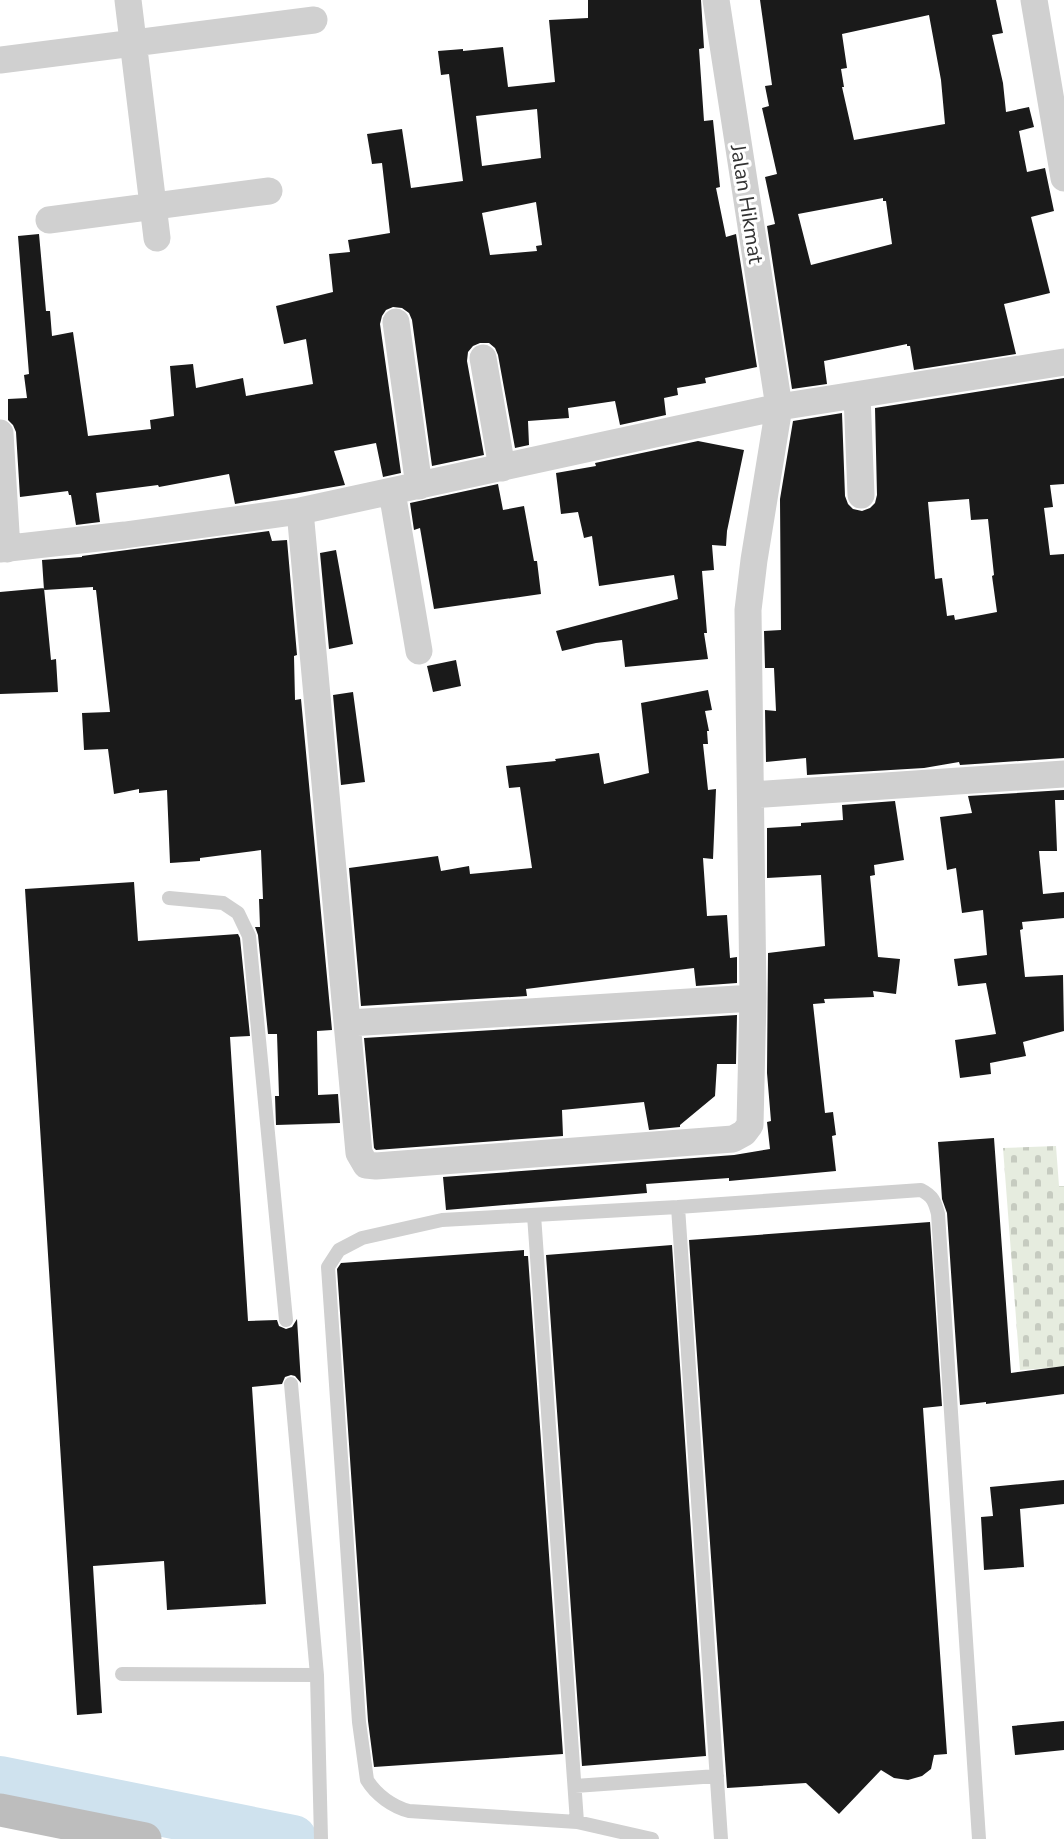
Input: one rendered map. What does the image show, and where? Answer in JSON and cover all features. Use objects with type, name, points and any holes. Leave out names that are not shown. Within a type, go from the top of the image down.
[{"type":"street","points":[[128,0],[157,238]]},
{"type":"street","name":"Jalan Hikmat","points":[[349,1023],[359,1153],[366,1165],[733,1139],[744,1133],[750,1125],[753,998],[748,610],[779,407],[716,0]]},
{"type":"street","points":[[1034,0],[1064,178]]},
{"type":"street","points":[[0,60],[315,20]]},
{"type":"street","points":[[49,220],[269,191]]},
{"type":"street","points":[[396,322],[419,486]]},
{"type":"street","points":[[483,358],[502,468]]},
{"type":"street","points":[[0,433],[3,549],[125,536],[300,511],[779,407],[1064,362]]},
{"type":"street","points":[[856,395],[861,495]]},
{"type":"street","points":[[392,492],[419,651]]},
{"type":"street","points":[[300,511],[349,1023],[753,998]]},
{"type":"street","points":[[751,795],[1064,774]]},
{"type":"street","points":[[0,1810],[66,1831],[143,1839]]},
{"type":"lane","points":[[169,898],[223,903],[238,913],[249,936],[286,1320]]},
{"type":"lane","points":[[652,1839],[577,1822],[409,1811],[395,1807],[371,1787],[367,1780],[359,1722],[328,1267],[339,1250],[362,1238],[442,1220],[921,1190],[929,1194],[935,1200],[939,1214],[979,1839]]},
{"type":"lane","points":[[678,1207],[721,1839]]},
{"type":"lane","points":[[534,1215],[577,1822]]},
{"type":"lane","points":[[291,1384],[317,1675],[321,1839]]},
{"type":"lane","points":[[122,1674],[317,1675]]},
{"type":"lane","points":[[575,1786],[717,1776]]},
{"type":"green space","points":[[1056,1146],[1059,1186],[1064,1186],[1064,1367],[1020,1370],[1003,1148]]},
{"type":"building","points":[[588,0],[701,0],[704,48],[699,49],[704,121],[713,120],[720,187],[716,188],[726,237],[736,234],[757,367],[705,378],[706,383],[677,388],[678,395],[664,398],[666,415],[620,425],[615,401],[568,408],[569,418],[528,421],[529,445],[515,448],[498,355],[489,343],[480,343],[468,352],[467,361],[484,455],[432,466],[412,320],[409,313],[402,308],[393,307],[386,310],[380,324],[401,473],[383,477],[376,443],[334,451],[345,485],[235,504],[229,474],[159,487],[158,485],[96,493],[100,522],[76,525],[71,495],[68,491],[20,497],[16,432],[8,420],[8,399],[27,398],[24,375],[29,374],[18,236],[39,234],[46,311],[50,311],[52,336],[73,332],[88,436],[151,429],[150,420],[174,416],[170,366],[193,364],[196,388],[243,378],[246,396],[313,384],[306,339],[284,344],[276,306],[333,292],[329,254],[350,252],[348,240],[390,233],[382,163],[372,164],[367,134],[402,129],[411,188],[463,181],[449,74],[441,75],[438,51],[503,47],[508,87],[555,82],[549,20],[588,18]],"holes":[[[537,109],[541,158],[482,166],[476,116]],[[536,202],[542,245],[536,246],[537,251],[490,255],[482,213]]]},
{"type":"building","points":[[760,0],[996,0],[1003,33],[992,35],[1003,83],[1006,112],[1029,107],[1034,127],[1019,131],[1027,172],[1045,168],[1054,211],[1031,217],[1050,293],[1004,304],[1016,354],[914,370],[910,346],[907,344],[824,361],[827,384],[792,389],[767,226],[775,224],[765,177],[777,174],[762,108],[769,106],[765,86],[772,85]],"holes":[[[929,15],[941,80],[945,124],[854,140],[842,87],[844,87],[841,69],[847,68],[842,34]],[[883,198],[883,201],[886,201],[892,244],[811,265],[798,214]]]},
{"type":"building","points":[[1064,378],[1064,484],[1050,485],[1053,507],[1044,508],[1050,555],[1064,554],[1064,758],[960,765],[959,762],[924,768],[807,775],[806,758],[766,762],[765,710],[776,711],[774,668],[765,668],[764,631],[781,630],[780,499],[793,421],[842,413],[845,496],[853,509],[862,511],[875,503],[877,495],[875,408]],"holes":[[[969,499],[971,520],[988,519],[997,612],[955,620],[954,615],[947,616],[942,578],[935,579],[928,502]]]},
{"type":"building","points":[[698,441],[744,450],[726,546],[712,545],[714,570],[702,571],[707,633],[704,633],[708,659],[625,667],[622,640],[562,651],[556,631],[678,599],[674,575],[599,586],[592,536],[584,538],[578,512],[561,514],[556,473],[596,466],[595,463]]},
{"type":"building","points":[[498,484],[503,510],[524,506],[534,561],[537,561],[541,594],[434,609],[420,528],[414,530],[410,503]]},
{"type":"building","points":[[269,531],[272,541],[287,540],[297,655],[294,656],[295,700],[301,699],[332,1030],[317,1031],[318,1095],[338,1094],[340,1123],[276,1125],[275,1096],[279,1096],[277,1034],[268,1034],[258,935],[255,927],[260,927],[259,899],[263,899],[261,850],[200,858],[200,861],[170,863],[167,790],[139,793],[139,789],[114,794],[108,749],[84,750],[82,713],[110,712],[96,590],[93,590],[93,587],[44,590],[42,560],[82,557]]},
{"type":"building","points":[[336,550],[353,644],[329,649],[320,553]]},
{"type":"building","points":[[44,588],[51,660],[56,659],[58,692],[0,694],[0,592]]},
{"type":"building","points":[[456,660],[461,686],[433,692],[427,666]]},
{"type":"building","points":[[708,690],[712,710],[705,711],[709,731],[707,731],[708,744],[703,744],[708,790],[716,789],[713,859],[703,858],[707,916],[727,915],[730,958],[737,957],[737,983],[696,986],[694,968],[526,989],[527,996],[361,1006],[349,868],[438,856],[441,871],[469,866],[470,874],[532,868],[520,787],[509,788],[506,766],[556,761],[555,759],[599,753],[604,784],[649,773],[641,703]]},
{"type":"building","points":[[353,692],[365,782],[341,785],[333,695]]},
{"type":"building","points":[[1064,790],[1064,800],[1055,800],[1057,851],[1039,851],[1043,894],[1064,892],[1064,918],[1022,922],[1023,929],[1020,930],[1025,977],[1063,975],[1064,1031],[1023,1042],[1026,1056],[990,1063],[991,1074],[960,1078],[955,1040],[996,1034],[986,983],[958,986],[954,959],[987,955],[983,910],[962,913],[956,868],[947,870],[940,817],[972,813],[968,796]]},
{"type":"building","points":[[895,801],[904,860],[874,865],[875,875],[870,876],[878,957],[900,959],[896,994],[873,991],[874,997],[824,999],[825,1003],[813,1004],[825,1113],[833,1112],[836,1135],[832,1136],[836,1171],[729,1181],[729,1178],[646,1184],[647,1193],[446,1210],[443,1177],[734,1155],[770,1149],[767,1122],[771,1121],[767,1073],[768,953],[825,946],[821,875],[767,878],[767,828],[843,820],[842,805]]},
{"type":"building","points":[[134,882],[138,941],[238,934],[240,938],[250,1036],[230,1037],[248,1321],[277,1320],[279,1326],[286,1329],[292,1327],[297,1319],[301,1383],[291,1375],[285,1377],[282,1384],[252,1387],[266,1604],[167,1610],[164,1561],[93,1566],[102,1713],[77,1715],[25,889]]},
{"type":"building","points":[[737,1015],[736,1064],[717,1064],[715,1096],[680,1127],[649,1130],[644,1102],[562,1110],[563,1136],[376,1150],[374,1148],[364,1038]]},
{"type":"building","points":[[994,1138],[1011,1373],[1064,1366],[1064,1394],[960,1405],[947,1213],[942,1199],[938,1142]]},
{"type":"building","points":[[930,1222],[942,1406],[923,1408],[947,1754],[934,1755],[931,1769],[922,1776],[908,1780],[894,1778],[881,1770],[839,1814],[806,1783],[727,1788],[689,1240]]},
{"type":"building","points":[[672,1245],[706,1756],[582,1766],[546,1255]]},
{"type":"building","points":[[524,1250],[524,1256],[528,1256],[563,1754],[374,1767],[368,1721],[337,1269],[341,1263]]},
{"type":"building","points":[[1064,1480],[1064,1504],[1020,1509],[1024,1567],[984,1570],[981,1517],[993,1516],[990,1487]]},
{"type":"building","points":[[1064,1721],[1064,1750],[1015,1755],[1012,1726]]},
{"type":"waterway","points":[[0,1780],[293,1839]]}]
